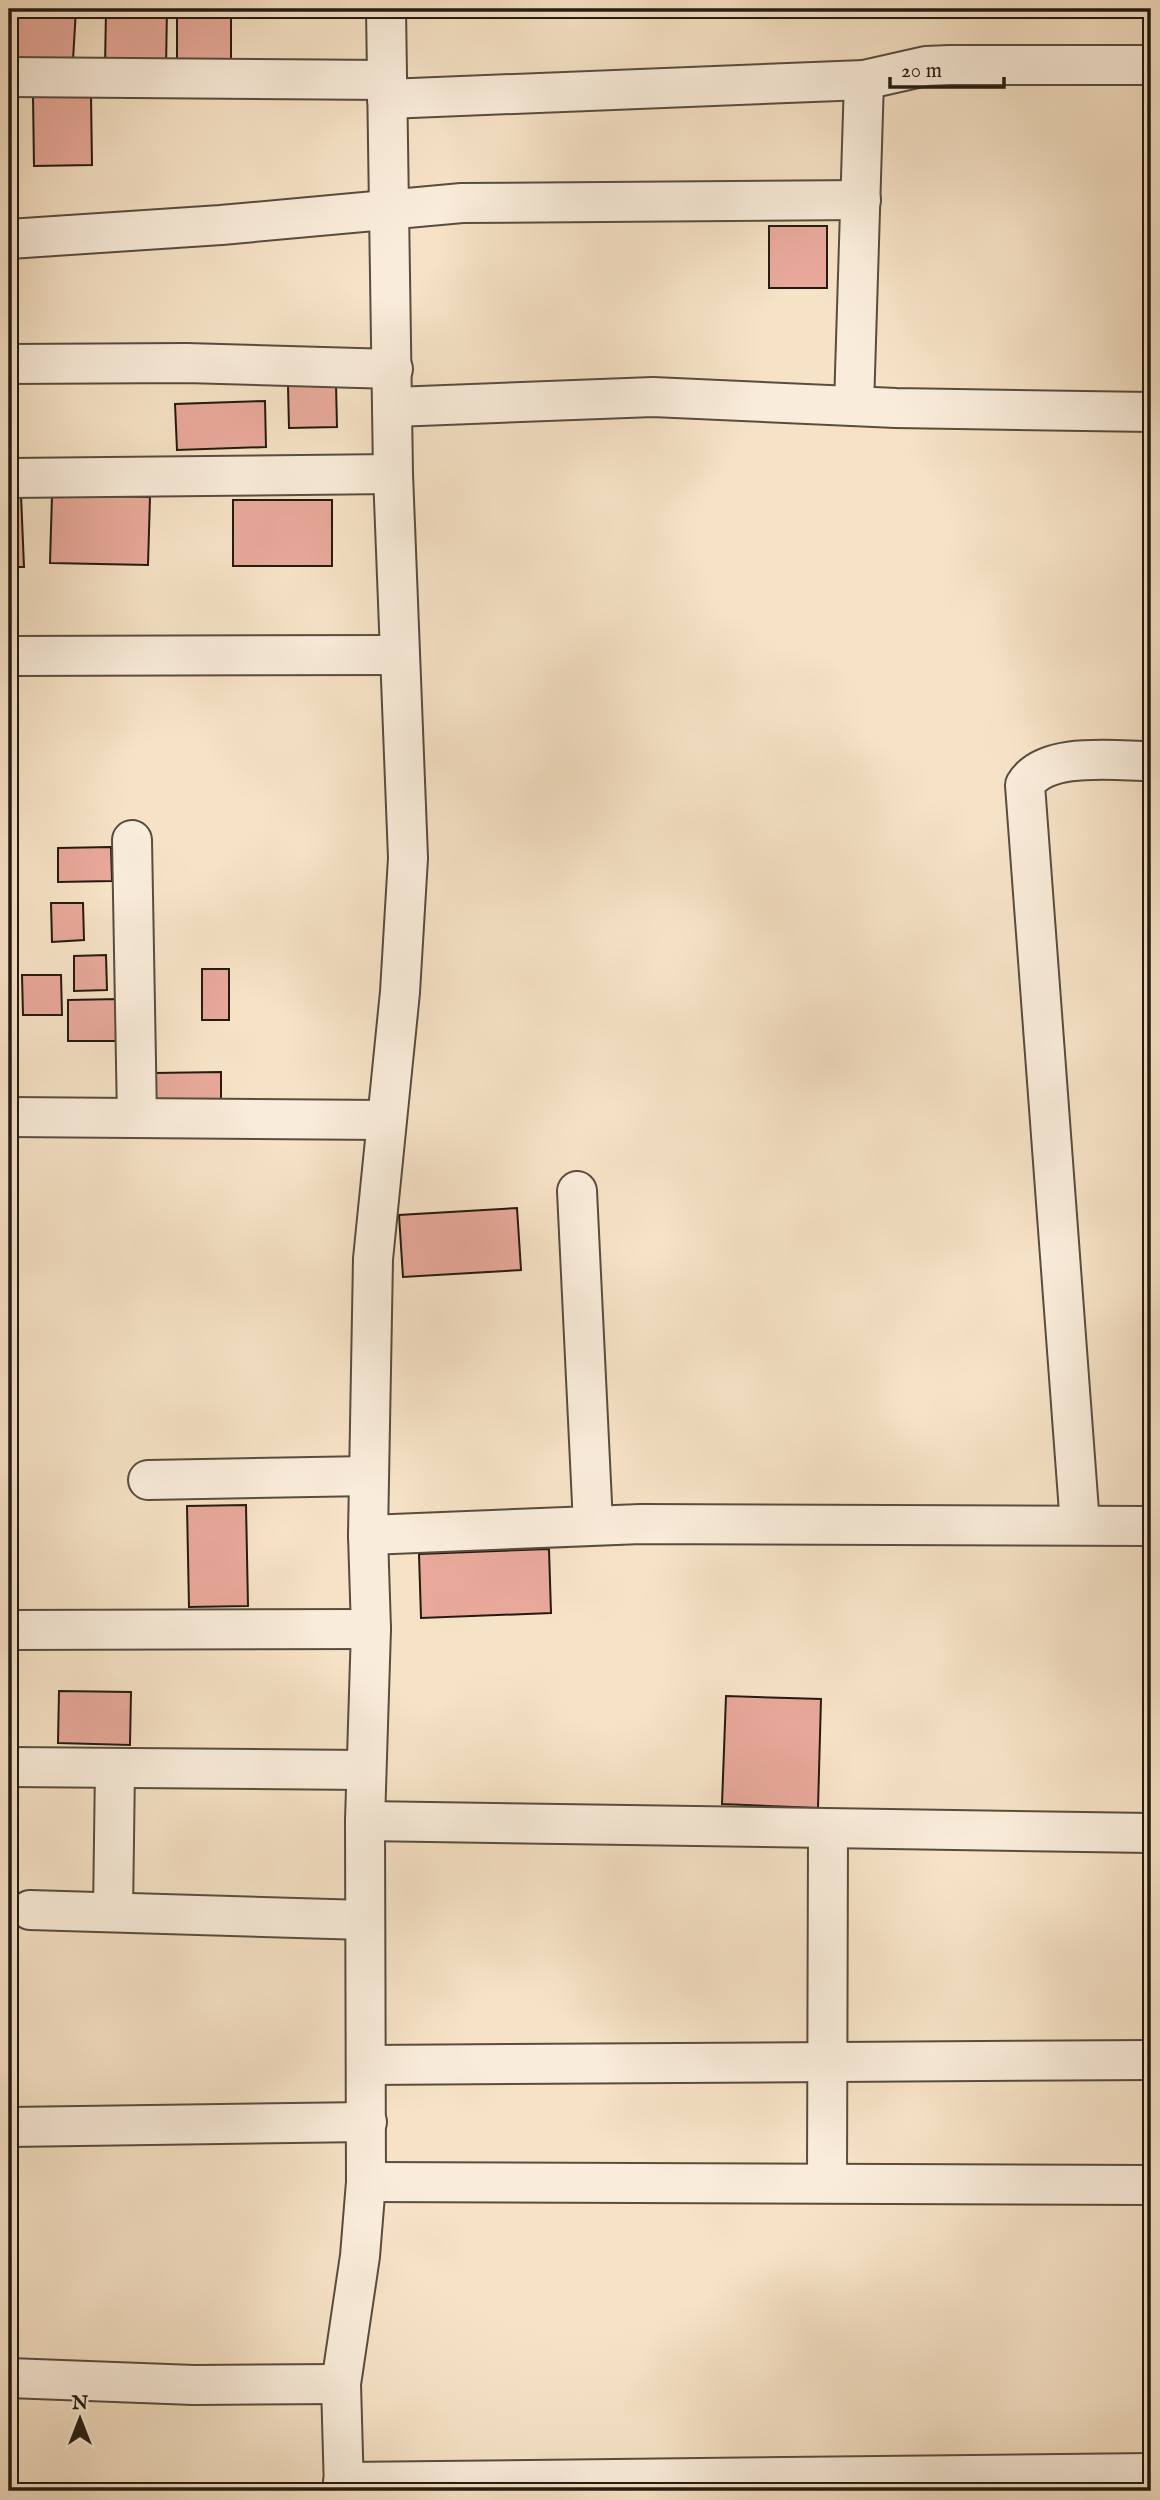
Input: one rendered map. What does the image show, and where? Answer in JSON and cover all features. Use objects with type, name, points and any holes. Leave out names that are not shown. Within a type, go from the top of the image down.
[{"type":"street","points":[[387,9],[393,474],[408,858],[400,992],[373,1259],[369,1476],[371,1629],[365,1821],[366,2182],[360,2256],[341,2384],[343,2487],[1151,2473]]},
{"type":"street","points":[[9,77],[387,89],[864,80],[938,65],[1151,65]]},
{"type":"street","points":[[854,406],[864,80]]},
{"type":"street","points":[[9,239],[196,227],[462,203],[861,200]]},
{"type":"street","points":[[9,364],[186,363],[393,369]]},
{"type":"street","points":[[394,407],[653,397],[854,406],[1151,412]]},
{"type":"street","points":[[9,478],[393,474]]},
{"type":"street","points":[[9,656],[398,655]]},
{"type":"street","points":[[1080,1525],[1025,785],[1032,773],[1061,762],[1151,761]]},
{"type":"street","points":[[132,840],[137,1118]]},
{"type":"street","points":[[9,1117],[385,1120]]},
{"type":"street","points":[[577,1191],[593,1524]]},
{"type":"street","points":[[148,1480],[369,1476]]},
{"type":"street","points":[[369,1535],[593,1524],[1151,1526]]},
{"type":"street","points":[[9,1630],[371,1629]]},
{"type":"street","points":[[9,1767],[366,1770]]},
{"type":"street","points":[[113,1912],[115,1768]]},
{"type":"street","points":[[365,1821],[1151,1833]]},
{"type":"street","points":[[827,2182],[828,1830]]},
{"type":"street","points":[[30,1910],[365,1920]]},
{"type":"street","points":[[367,2065],[1151,2060]]},
{"type":"street","points":[[9,2126],[367,2122]]},
{"type":"street","points":[[366,2182],[1151,2185]]},
{"type":"street","points":[[9,2378],[194,2385],[341,2384]]},
{"type":"building","points":[[15,9],[76,9],[72,77],[11,73]]},
{"type":"building","points":[[106,9],[167,9],[166,68],[105,68]]},
{"type":"building","points":[[177,9],[231,9],[231,68],[177,68]]},
{"type":"building","points":[[91,95],[92,165],[34,166],[33,96]]},
{"type":"building","points":[[769,226],[827,226],[827,288],[769,288]]},
{"type":"building","points":[[336,384],[337,427],[289,428],[288,386]]},
{"type":"building","points":[[265,401],[266,447],[177,450],[175,404]]},
{"type":"building","points":[[21,495],[24,567],[9,567],[9,496]]},
{"type":"building","points":[[52,495],[150,497],[148,565],[50,563]]},
{"type":"building","points":[[233,500],[332,500],[332,566],[233,566]]},
{"type":"building","points":[[111,847],[112,881],[58,882],[58,848]]},
{"type":"building","points":[[51,903],[83,903],[84,940],[52,942]]},
{"type":"building","points":[[106,955],[107,990],[74,991],[74,956]]},
{"type":"building","points":[[202,969],[229,969],[229,1020],[202,1020]]},
{"type":"building","points":[[22,975],[61,975],[62,1015],[23,1015]]},
{"type":"building","points":[[119,999],[120,1041],[68,1041],[68,1000]]},
{"type":"building","points":[[221,1072],[221,1099],[154,1100],[154,1073]]},
{"type":"building","points":[[517,1208],[521,1270],[403,1277],[399,1215]]},
{"type":"building","points":[[246,1505],[248,1606],[189,1607],[187,1506]]},
{"type":"building","points":[[549,1549],[551,1613],[421,1618],[419,1554]]},
{"type":"building","points":[[59,1691],[131,1692],[130,1745],[58,1743]]},
{"type":"building","points":[[726,1696],[821,1699],[818,1808],[722,1804]]}]
